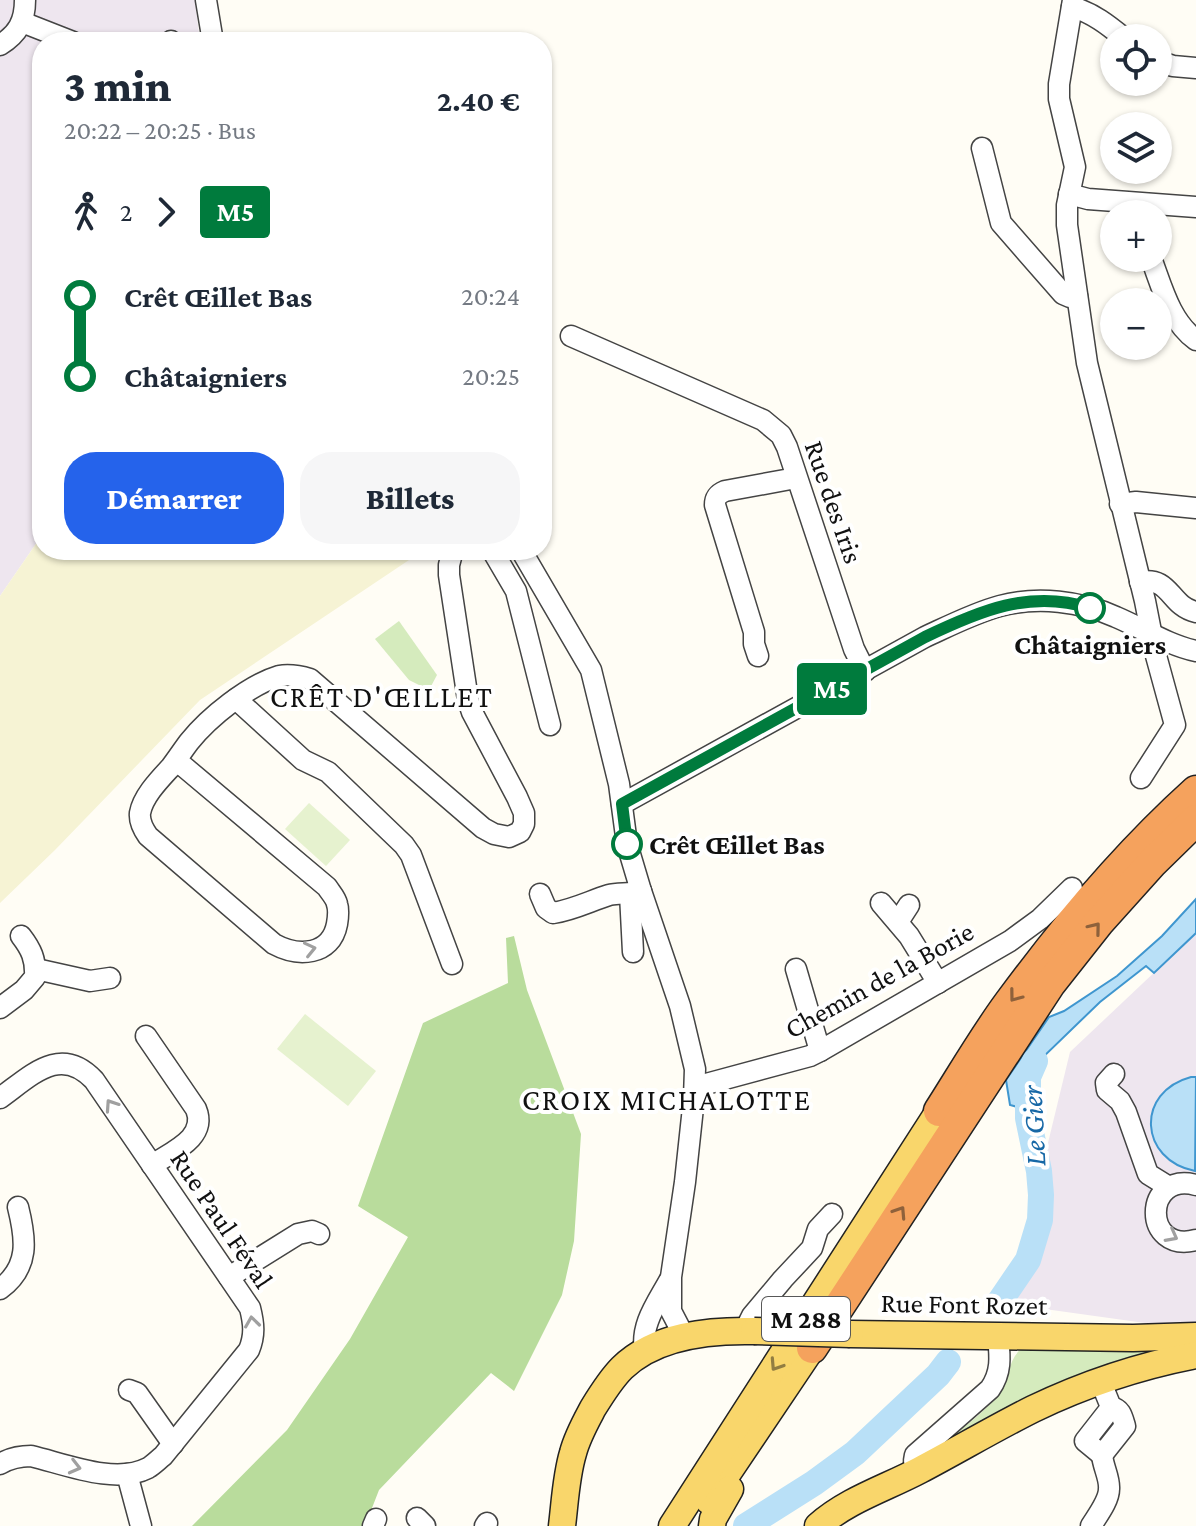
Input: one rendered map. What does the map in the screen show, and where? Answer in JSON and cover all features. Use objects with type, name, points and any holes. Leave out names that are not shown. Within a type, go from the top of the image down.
[{"type":"highway","name":"M 288","points":[[939,1111],[1008,1005],[1086,904],[1196,791]]},
{"type":"highway","name":"M 288","points":[[804,1360],[1050,984],[1099,922],[1196,820]]},
{"type":"main road","name":"M 288","points":[[672,1526],[939,1111]]},
{"type":"main road","name":"Rue Font Rozet","points":[[562,1526],[573,1454],[582,1428],[599,1398],[622,1368],[662,1343],[684,1336],[751,1331],[1133,1338],[1196,1336]]},
{"type":"main road","points":[[1133,1338],[1163,1344],[1183,1358]]},
{"type":"main road","points":[[824,1523],[859,1499],[919,1471],[1033,1409],[1100,1380],[1183,1358]]},
{"type":"main road","name":"M 288","points":[[693,1526],[804,1360]]},
{"type":"main road","points":[[712,1526],[718,1510],[804,1360]]},
{"type":"street","points":[[0,45],[19,28],[25,15],[25,0]]},
{"type":"street","points":[[206,0],[211,32]]},
{"type":"street","points":[[1106,24],[1072,4],[1059,99],[1075,167],[1066,215],[1087,363],[1175,725],[1141,778]]},
{"type":"street","points":[[22,22],[48,32]]},
{"type":"street","points":[[1172,66],[1196,68]]},
{"type":"street","points":[[982,148],[1001,223],[1063,294],[1077,296]]},
{"type":"street","points":[[1069,194],[1100,201]]},
{"type":"street","points":[[1172,207],[1196,207]]},
{"type":"street","points":[[1156,272],[1171,310],[1180,325],[1196,340]]},
{"type":"street","name":"Rue des Iris","points":[[571,336],[763,420],[781,435],[854,649],[865,671]]},
{"type":"street","points":[[758,656],[754,632],[715,499],[725,491],[796,478]]},
{"type":"street","points":[[1120,504],[1136,502],[1196,508]]},
{"type":"street","points":[[176,760],[327,887],[337,902],[335,934],[323,947],[308,953],[288,952],[274,944],[148,836],[139,816],[143,805],[190,740],[248,691],[279,676],[294,675],[310,679],[483,828],[509,837],[520,832],[524,813],[468,700],[449,575],[450,560]]},
{"type":"street","points":[[498,560],[516,591],[550,725]]},
{"type":"street","points":[[527,560],[591,670],[622,804],[635,892],[633,952]]},
{"type":"street","points":[[1140,582],[1155,581],[1185,609],[1196,612]]},
{"type":"street","points":[[622,804],[925,637],[1002,605],[1041,601],[1077,604],[1113,615],[1196,651]]},
{"type":"street","points":[[236,699],[303,760],[328,772],[404,845],[411,855],[452,964]]},
{"type":"street","name":"Chemin de la Borie","points":[[695,1087],[820,1051],[1023,932],[1072,888]]},
{"type":"street","points":[[540,894],[546,908],[553,913],[613,893],[635,892]]},
{"type":"street","points":[[635,892],[680,1006],[695,1069],[685,1182],[671,1277],[671,1311],[684,1336]]},
{"type":"street","points":[[881,903],[903,914],[909,936],[938,983]]},
{"type":"street","points":[[0,1008],[35,977],[32,951],[21,936]]},
{"type":"street","points":[[36,969],[90,981],[110,978]]},
{"type":"street","points":[[796,969],[820,1051]]},
{"type":"street","points":[[146,1036],[196,1109],[199,1119],[194,1135],[152,1165]]},
{"type":"street","name":"Rue Paul Féval","points":[[0,1098],[49,1065],[60,1063],[84,1070],[94,1080],[250,1308],[254,1338],[249,1350],[163,1456],[147,1468],[127,1474]]},
{"type":"street","points":[[1114,1074],[1106,1083],[1107,1090],[1120,1101],[1126,1112],[1148,1174],[1169,1187]]},
{"type":"street","points":[[1196,1185],[1169,1187],[1162,1193],[1155,1211],[1156,1220],[1166,1236],[1184,1243],[1196,1240]]},
{"type":"street","points":[[0,1289],[16,1274],[23,1259],[24,1236],[18,1207]]},
{"type":"street","points":[[751,1331],[749,1322],[752,1316],[807,1255],[818,1229],[832,1214]]},
{"type":"street","points":[[229,1277],[298,1234],[312,1231],[319,1234]]},
{"type":"street","points":[[645,1352],[643,1341],[648,1318],[671,1277]]},
{"type":"street","points":[[919,1471],[914,1461],[915,1455],[990,1389],[997,1379],[1000,1368],[998,1336]]},
{"type":"street","points":[[1091,1526],[1109,1489],[1102,1455],[1085,1441],[1111,1407],[1100,1380]]},
{"type":"street","points":[[129,1390],[137,1393],[173,1444]]},
{"type":"street","points":[[0,1464],[9,1458],[31,1456],[108,1475],[127,1474],[141,1526]]},
{"type":"shaded area","points":[[0,0],[195,0],[199,32],[32,32],[32,550],[0,596]]},
{"type":"shaded area","points":[[32,550],[32,560],[409,560],[200,700],[0,903],[0,596]]},
{"type":"shaded area","points":[[1196,933],[1196,1325],[1145,1323],[1009,1304],[1070,1052]]},
{"type":"green space","points":[[399,621],[437,675],[429,690],[409,680],[375,639]]},
{"type":"green space","points":[[309,803],[350,840],[326,866],[285,829]]},
{"type":"green space","points":[[514,936],[527,990],[581,1134],[574,1241],[562,1295],[514,1391],[491,1373],[379,1490],[365,1526],[192,1526],[287,1430],[350,1339],[408,1237],[358,1206],[423,1023],[508,983],[506,938]]},
{"type":"green space","points":[[305,1014],[376,1071],[348,1106],[277,1049]]},
{"type":"green space","points":[[1021,1349],[1155,1352],[938,1448],[996,1397]]},
{"type":"water","points":[[1196,899],[1196,933],[1154,973],[1146,966],[1100,1002],[1041,1059],[1033,1074],[1025,1109],[1010,1105],[1006,1080],[1049,1017],[1064,1011],[1117,976],[1162,936]]},
{"type":"water","points":[[1196,1077],[1195,1171],[1176,1164],[1163,1154],[1154,1140],[1151,1126],[1153,1110],[1160,1096],[1173,1085]]},
{"type":"waterway","name":"Le Gier","points":[[998,1304],[1028,1260],[1040,1220],[1039,1171],[1028,1118],[1028,1077],[1035,1061]]},
{"type":"waterway","name":"Le Gier","points":[[746,1526],[855,1453],[948,1362]]},
{"type":"bus line","name":"M5","points":[[627,844],[622,804],[925,637],[1002,605],[1041,601],[1090,608]]},
{"type":"place","name":"Châtaigniers","points":[[1090,608]]},
{"type":"place","name":"Crêt Œillet Bas","points":[[627,844]]},
{"type":"district","name":"CRÊT D'ŒILLET","points":[[382,696]]},
{"type":"district","name":"CROIX MICHALOTTE","points":[[667,1099]]}]
